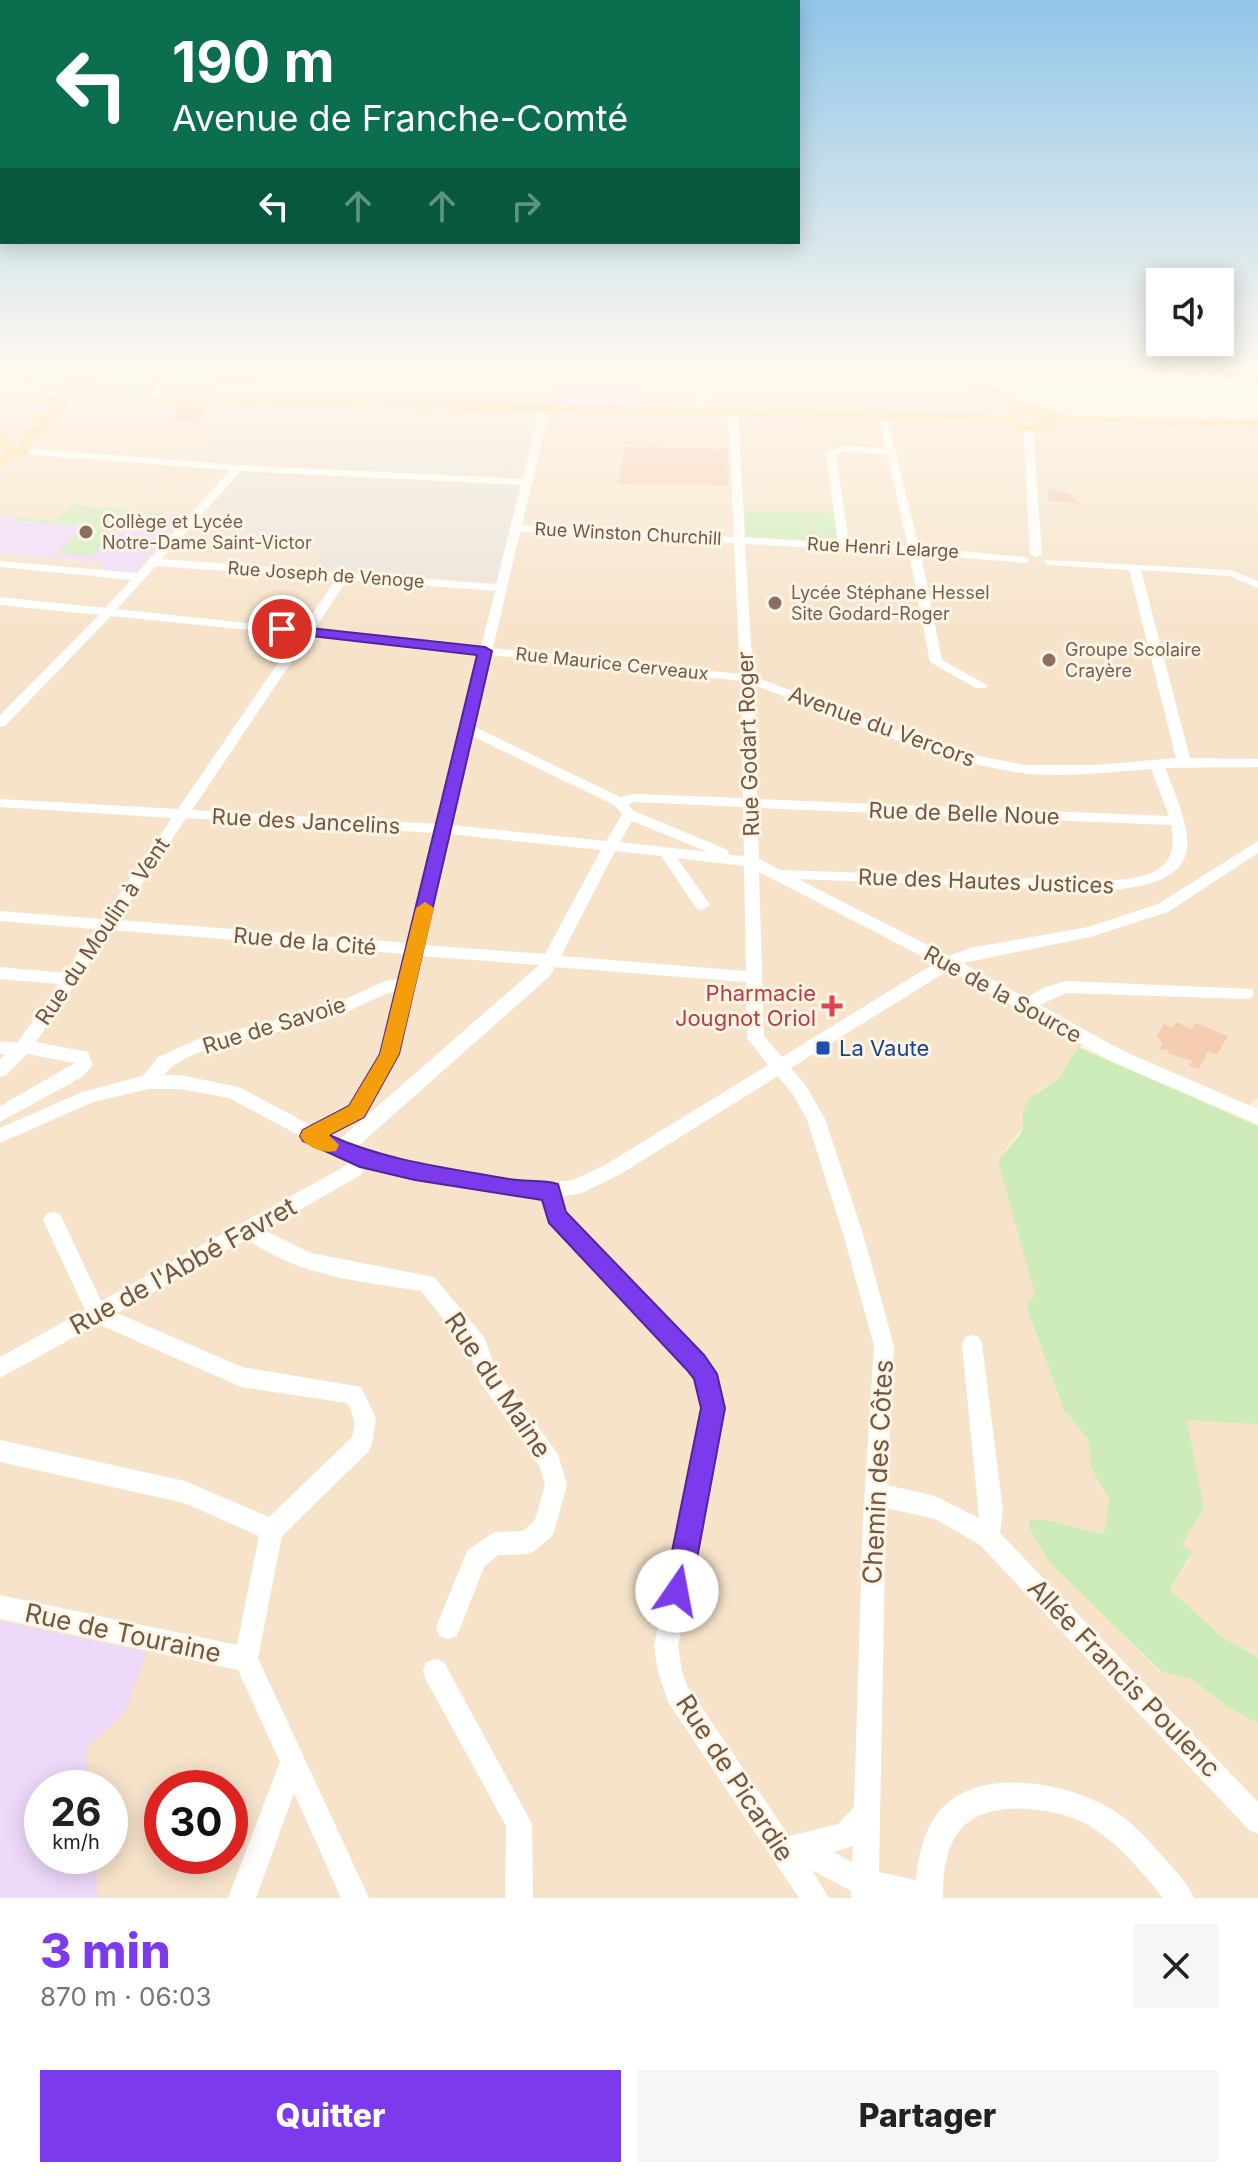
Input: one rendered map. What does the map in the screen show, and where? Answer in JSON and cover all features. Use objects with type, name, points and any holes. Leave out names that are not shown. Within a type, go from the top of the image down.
[{"type":"street","points":[[146,459],[238,468],[528,482]]},
{"type":"street","points":[[310,1136],[347,1118],[365,1100],[389,1054],[514,528],[533,459]]},
{"type":"street","name":"Rue Godart Roger","points":[[736,459],[747,678],[756,1038],[780,1067]]},
{"type":"street","points":[[832,459],[844,546]]},
{"type":"street","points":[[892,459],[936,662],[981,685]]},
{"type":"street","points":[[1030,459],[1036,554]]},
{"type":"street","points":[[0,723],[108,612],[238,468]]},
{"type":"street","name":"Rue Winston Churchill","points":[[514,528],[741,540]]},
{"type":"street","name":"Rue Henri Lelarge","points":[[741,540],[913,550],[1024,560],[1035,566],[1050,562],[1231,573],[1258,585]]},
{"type":"street","points":[[1024,560],[1036,554],[1050,562]]},
{"type":"street","name":"Rue Joseph de Venoge","points":[[152,562],[500,588]]},
{"type":"street","points":[[0,564],[138,577]]},
{"type":"street","points":[[1134,566],[1184,762]]},
{"type":"street","name":"Rue du Moulin à Vent","points":[[0,1070],[22,1049],[344,576]]},
{"type":"street","name":"Rue Maurice Cerveaux","points":[[0,601],[747,678]]},
{"type":"street","name":"Avenue du Vercors","points":[[747,678],[921,745],[986,763],[1067,770],[1156,763],[1258,763]]},
{"type":"street","points":[[467,728],[733,860]]},
{"type":"street","name":"Rue des Hautes Justices","points":[[779,874],[1133,885],[1157,878],[1176,863],[1181,848],[1178,821],[1156,763]]},
{"type":"street","name":"Rue de Belle Noue","points":[[624,808],[634,798],[1178,821]]},
{"type":"street","name":"Rue des Jancelins","points":[[0,803],[444,829],[666,853]]},
{"type":"street","name":"Rue de l'Abbé Favret","points":[[0,1368],[354,1170],[350,1154],[544,972],[610,846],[624,808]]},
{"type":"street","points":[[0,1136],[88,1097],[149,1082],[180,1082],[233,1092],[310,1136],[350,1154],[533,1192],[575,1188],[599,1178],[949,962],[970,954],[1090,932],[1163,908],[1258,846]]},
{"type":"street","points":[[666,853],[702,905]]},
{"type":"street","name":"Rue de la Source","points":[[666,853],[752,862],[779,874],[949,962],[1119,1057],[1258,1117]]},
{"type":"street","name":"Rue de la Cité","points":[[0,916],[754,977]]},
{"type":"street","points":[[0,973],[69,979]]},
{"type":"street","name":"Rue de Savoie","points":[[149,1082],[164,1062],[204,1044],[327,1014],[391,985],[408,984]]},
{"type":"street","points":[[1027,1005],[1051,991],[1066,987],[1246,993]]},
{"type":"street","points":[[0,1048],[37,1048],[82,1057],[84,1065],[0,1115]]},
{"type":"street","name":"Chemin des Côtes","points":[[780,1067],[809,1103],[816,1119],[854,1237],[884,1346],[876,1495],[864,1894]]},
{"type":"street","name":"Rue de Picardie","points":[[550,1191],[556,1216],[695,1362],[710,1390],[711,1426],[666,1646],[670,1672],[677,1693],[815,1898]]},
{"type":"street","points":[[53,1220],[97,1314],[241,1377],[353,1394],[364,1410],[367,1429],[361,1444],[272,1530],[246,1659],[355,1898]]},
{"type":"street","name":"Rue du Maine","points":[[249,1230],[265,1244],[312,1263],[427,1283],[477,1344],[494,1387],[550,1462],[556,1485],[545,1527],[528,1542],[494,1544],[475,1559],[448,1627]]},
{"type":"street","points":[[972,1344],[992,1510],[988,1537]]},
{"type":"street","points":[[0,1451],[185,1492],[272,1530]]},
{"type":"street","name":"Allée Francis Poulenc","points":[[876,1495],[940,1507],[988,1537],[1258,1821]]},
{"type":"street","name":"Rue de Touraine","points":[[0,1607],[246,1659]]},
{"type":"street","points":[[435,1671],[519,1824],[519,1898]]},
{"type":"street","points":[[242,1898],[292,1763]]},
{"type":"street","points":[[929,1897],[929,1876],[940,1834],[961,1809],[988,1797],[1027,1796],[1068,1802],[1104,1819],[1160,1872],[1180,1898]]},
{"type":"street","points":[[798,1848],[845,1836],[866,1814]]},
{"type":"street","name":"Rue de Picardie","points":[[765,1825],[864,1894],[929,1897]]},
{"type":"shaded area","points":[[0,459],[1258,459],[1258,1098],[1248,1106],[1088,1035],[1059,1078],[1038,1091],[1023,1110],[1023,1127],[1005,1150],[1035,1295],[1026,1305],[1064,1410],[1088,1439],[1091,1468],[1109,1499],[1104,1534],[1029,1519],[1051,1563],[1161,1672],[1192,1679],[1229,1708],[1258,1723],[1258,1898],[0,1898]]},
{"type":"shaded area","points":[[199,459],[524,459],[519,478],[197,461]]},
{"type":"shaded area","points":[[241,468],[519,484],[497,582],[312,570],[322,555],[281,549],[285,541],[219,537],[227,525],[221,524],[230,512],[208,510]]},
{"type":"shaded area","name":"Collège et Lycée Notre-Dame Saint-Victor","points":[[72,505],[187,516],[135,573],[100,571],[106,563],[0,553],[0,516],[56,521]]},
{"type":"shaded area","points":[[1187,1419],[1258,1424],[1258,1658],[1221,1636],[1170,1590],[1189,1560],[1181,1546],[1204,1507]]},
{"type":"shaded area","points":[[0,1621],[147,1652],[124,1714],[86,1748],[88,1770],[24,1770],[24,1874],[96,1874],[98,1898],[0,1898]]},
{"type":"green space","points":[[72,505],[162,513],[159,516],[136,514],[92,556],[58,553],[83,526],[14,520],[17,517],[56,521]]},
{"type":"green space","points":[[744,511],[834,513],[837,539],[831,542],[746,537]]},
{"type":"green space","points":[[1078,1047],[1258,1126],[1258,1424],[1187,1420],[1204,1507],[1182,1545],[1192,1552],[1170,1590],[1221,1636],[1258,1658],[1258,1723],[1229,1708],[1192,1679],[1162,1672],[1050,1563],[1030,1530],[1029,1519],[1104,1534],[1109,1499],[1091,1468],[1088,1439],[1064,1410],[1026,1305],[1035,1295],[998,1161],[1020,1134],[1023,1110],[1030,1098],[1059,1078]]},
{"type":"building","points":[[622,459],[727,459],[728,485],[618,484]]},
{"type":"building","points":[[1047,487],[1069,494],[1081,504],[1048,501]]},
{"type":"building","points":[[1177,1022],[1190,1029],[1196,1023],[1228,1036],[1217,1055],[1208,1051],[1199,1069],[1189,1066],[1192,1061],[1170,1054],[1166,1049],[1159,1050],[1162,1043],[1157,1035],[1164,1024],[1172,1028]]},
{"type":"slow traffic","points":[[329,1145],[310,1136],[356,1111],[389,1054],[425,908]]},
{"type":"place","name":"Collège et Lycée Notre-Dame Saint-Victor","points":[[86,532]]},
{"type":"place","name":"Lycée Stéphane Hessel Site Godard-Roger","points":[[775,603]]},
{"type":"place","name":"Groupe Scolaire Crayère","points":[[1049,660]]},
{"type":"place","name":"Pharmacie Jougnot Oriol","points":[[832,1006]]},
{"type":"place","name":"La Vaute","points":[[823,1048]]},
{"type":"route","points":[[282,629],[485,651],[389,1054],[356,1111],[310,1136],[360,1158],[415,1171],[533,1192],[550,1191],[556,1216],[705,1374],[713,1408],[711,1426],[677,1591]]}]
